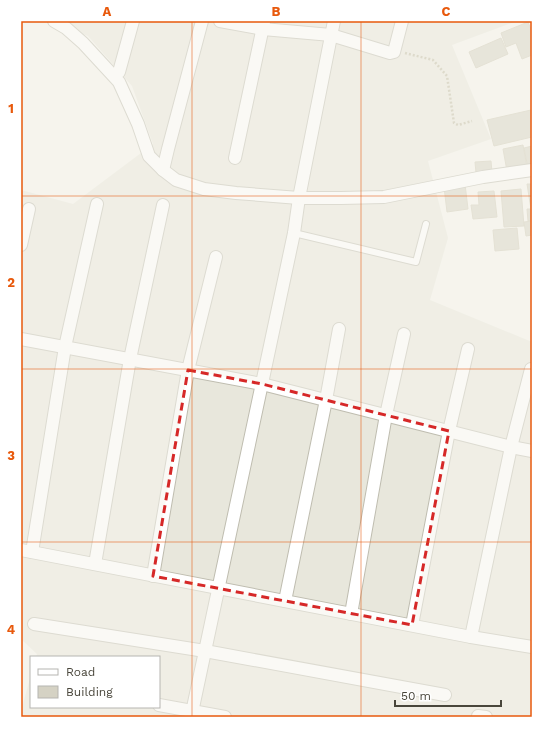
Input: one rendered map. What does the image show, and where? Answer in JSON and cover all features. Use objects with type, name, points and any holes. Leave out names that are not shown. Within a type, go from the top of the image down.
[{"type":"street","points":[[54,21],[66,28],[83,43],[119,82],[138,124],[149,156],[176,180],[204,189],[299,198],[384,197],[483,177],[532,170]]},
{"type":"street","points":[[119,72],[133,21]]},
{"type":"street","points":[[163,170],[202,21]]},
{"type":"street","points":[[220,21],[263,25],[331,35],[390,53],[394,52],[395,50],[402,21]]},
{"type":"street","points":[[192,714],[294,233],[299,198],[334,21]]},
{"type":"street","points":[[235,158],[263,25]]},
{"type":"street","points":[[96,204],[65,347],[26,551],[471,637],[532,647]]},
{"type":"street","points":[[95,564],[130,359],[163,205]]},
{"type":"street","points":[[21,245],[29,209]]},
{"type":"street","points":[[153,576],[188,370],[216,258]]},
{"type":"street","points":[[285,601],[339,329]]},
{"type":"street","points":[[351,614],[386,415],[404,334]]},
{"type":"street","points":[[21,339],[262,384],[532,451]]},
{"type":"street","points":[[412,625],[449,431],[468,349]]},
{"type":"street","points":[[471,637],[511,447],[531,369]]},
{"type":"street","points":[[34,624],[205,651],[445,695]]},
{"type":"street","points":[[160,705],[192,714],[225,717]]},
{"type":"lane","points":[[294,233],[416,262],[426,224]]},
{"type":"path","points":[[395,50],[433,60],[447,76],[454,123],[458,125],[472,121]]},
{"type":"highlighted area","points":[[188,370],[262,384],[449,431],[412,625],[153,576]]},
{"type":"shaded area","points":[[48,21],[517,21],[452,45],[491,139],[428,161],[448,238],[430,300],[532,342],[532,717],[21,717],[21,711],[30,679],[30,708],[160,708],[160,656],[36,656],[37,654],[21,639],[21,190],[73,204],[153,144],[132,86],[88,36]]},
{"type":"building","points":[[528,22],[532,32],[532,55],[522,59],[516,43],[506,47],[501,33]]},
{"type":"building","points":[[501,38],[508,54],[476,68],[469,52]]},
{"type":"building","points":[[531,110],[532,137],[494,146],[487,120]]},
{"type":"building","points":[[523,145],[527,167],[507,171],[503,149]]},
{"type":"building","points":[[532,146],[532,167],[528,168],[524,148]]},
{"type":"building","points":[[491,161],[492,172],[476,173],[475,162]]},
{"type":"building","points":[[465,184],[468,209],[447,212],[444,187]]},
{"type":"building","points":[[527,184],[532,184],[532,220],[528,221],[527,209],[531,209]]},
{"type":"building","points":[[521,189],[524,226],[504,227],[501,191]]},
{"type":"building","points":[[494,191],[497,217],[473,219],[471,205],[479,205],[478,192]]},
{"type":"building","points":[[532,221],[532,235],[526,236],[524,222]]},
{"type":"building","points":[[517,228],[519,249],[495,251],[493,230]]}]
